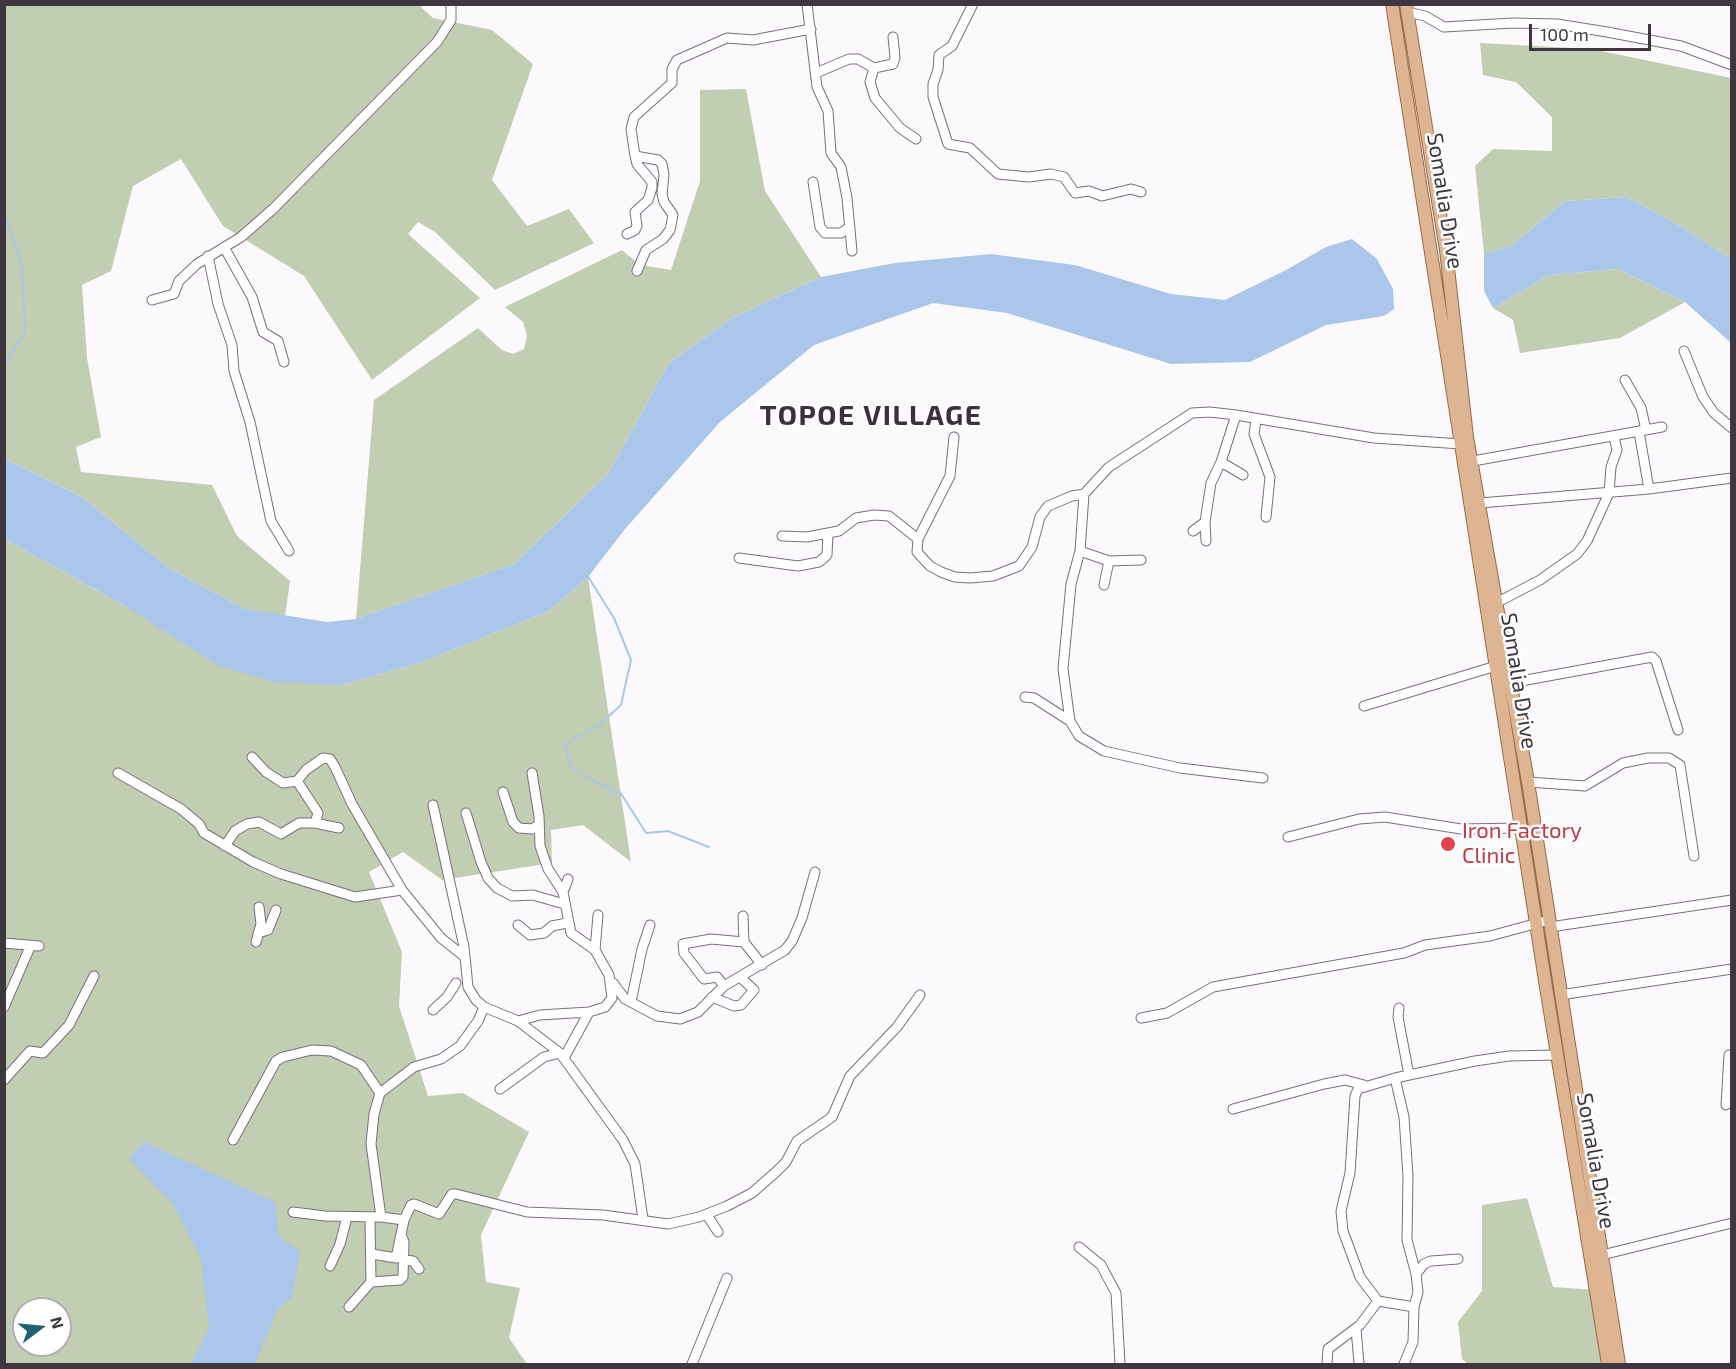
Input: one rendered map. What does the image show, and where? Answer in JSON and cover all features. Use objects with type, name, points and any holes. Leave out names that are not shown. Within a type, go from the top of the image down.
[{"type":"main road","name":"Somalia Drive","points":[[1392,4],[1522,828],[1560,994],[1619,1365]]},
{"type":"main road","name":"Somalia Drive","points":[[1407,8],[1446,250],[1447,277],[1473,461],[1528,782],[1545,923],[1557,1055],[1608,1365]]},
{"type":"street","points":[[152,300],[174,294],[178,282],[208,256],[241,237],[273,209],[437,42],[451,20],[452,4]]},
{"type":"street","points":[[807,4],[817,87],[828,111],[831,153],[842,171],[852,251]]},
{"type":"street","points":[[973,4],[951,46],[939,55],[932,89],[948,144],[970,148],[998,174],[1029,177],[1051,174],[1064,177],[1075,193],[1089,191],[1102,196],[1131,189],[1141,192]]},
{"type":"street","points":[[1407,8],[1444,27],[1513,23],[1557,24],[1681,46],[1731,65]]},
{"type":"street","points":[[627,234],[635,230],[637,225],[635,212],[648,200],[652,188],[652,182],[637,164],[631,129],[634,117],[672,83],[672,69],[677,60],[727,38],[753,40],[811,29]]},
{"type":"street","points":[[816,73],[849,59],[858,59],[873,68],[892,64],[895,58],[893,37]]},
{"type":"street","points":[[873,68],[870,82],[875,99],[900,128],[916,139]]},
{"type":"street","points":[[635,156],[658,160],[662,164],[664,175],[662,194],[673,215],[670,230],[663,239],[646,250],[637,272]]},
{"type":"street","points":[[813,182],[820,227],[825,232],[841,232],[850,227]]},
{"type":"street","points":[[224,247],[252,297],[263,332],[278,341],[284,362]]},
{"type":"street","points":[[208,256],[218,304],[232,345],[234,371],[250,422],[271,521],[289,551]]},
{"type":"street","points":[[1684,351],[1703,397],[1714,413],[1731,428]]},
{"type":"street","points":[[1624,380],[1636,396],[1649,489]]},
{"type":"street","points":[[954,437],[950,477],[918,539],[917,552],[941,572],[955,577],[993,576],[1019,566],[1027,558],[1040,517],[1048,506],[1072,496],[1084,494],[1109,467],[1139,446],[1156,439],[1186,416],[1198,412],[1236,415],[1374,438],[1461,444]]},
{"type":"street","points":[[1206,541],[1205,522],[1210,483],[1221,462],[1236,415]]},
{"type":"street","points":[[1256,420],[1254,434],[1270,477],[1266,517]]},
{"type":"street","points":[[1473,461],[1662,428]]},
{"type":"street","points":[[1498,602],[1531,586],[1577,554],[1596,524],[1609,493],[1611,467],[1617,450],[1614,437]]},
{"type":"street","points":[[1221,462],[1243,475]]},
{"type":"street","points":[[1480,503],[1609,493],[1731,478]]},
{"type":"street","points":[[1084,494],[1080,552],[1071,584],[1063,669],[1070,721],[1079,736],[1104,751],[1180,768],[1263,778]]},
{"type":"street","points":[[782,536],[807,537],[839,531],[856,518],[874,515],[889,516],[918,539]]},
{"type":"street","points":[[1193,531],[1205,522]]},
{"type":"street","points":[[739,558],[798,566],[819,562],[826,555],[828,533]]},
{"type":"street","points":[[1080,552],[1110,561],[1141,560]]},
{"type":"street","points":[[1104,585],[1110,561]]},
{"type":"street","points":[[1510,682],[1652,657],[1656,661],[1678,730]]},
{"type":"street","points":[[1364,706],[1496,666]]},
{"type":"street","points":[[1025,697],[1034,698],[1070,721]]},
{"type":"street","points":[[252,757],[266,772],[283,783],[297,781],[318,759],[330,759],[369,834],[402,890],[441,938],[465,957]]},
{"type":"street","points":[[1528,782],[1585,786],[1623,763],[1648,758],[1669,758],[1680,765],[1694,856]]},
{"type":"street","points":[[118,773],[181,809],[199,824],[204,833],[281,874],[311,882],[342,895],[355,897],[379,896],[402,890]]},
{"type":"street","points":[[532,773],[540,846],[546,864],[563,892]]},
{"type":"street","points":[[297,781],[318,813],[315,823]]},
{"type":"street","points":[[503,792],[513,822],[519,828],[522,830],[539,825]]},
{"type":"street","points":[[433,806],[465,957],[468,987],[484,1007],[518,1021],[562,1055],[614,1125],[632,1155],[643,1220]]},
{"type":"street","points":[[466,813],[481,862],[488,878],[497,888],[512,896],[533,895],[564,904]]},
{"type":"street","points":[[1288,837],[1359,819],[1384,817],[1461,829],[1522,828]]},
{"type":"street","points":[[225,846],[235,831],[247,824],[259,822],[281,834],[299,823],[315,823],[339,828]]},
{"type":"street","points":[[568,879],[563,892],[564,904],[567,923],[574,937],[595,950],[609,975],[628,1001],[657,1016],[680,1019],[698,1012],[724,986],[785,950],[792,941],[802,918],[815,872]]},
{"type":"street","points":[[1141,1018],[1167,1013],[1184,1006],[1214,987],[1404,953],[1425,945],[1490,936],[1545,923],[1731,900]]},
{"type":"street","points":[[259,907],[261,918],[257,937],[268,930],[276,910]]},
{"type":"street","points":[[595,950],[597,915]]},
{"type":"street","points":[[742,916],[744,942],[762,965]]},
{"type":"street","points":[[518,925],[530,935],[544,933],[552,926],[567,923]]},
{"type":"street","points":[[628,1001],[650,925]]},
{"type":"street","points":[[724,986],[717,976],[704,979],[684,953],[682,944],[711,939],[744,942]]},
{"type":"street","points":[[4,943],[34,947],[4,1007]]},
{"type":"street","points":[[1560,994],[1731,969]]},
{"type":"street","points":[[605,1007],[612,998],[609,975]]},
{"type":"street","points":[[4,1080],[30,1051],[43,1053],[69,1025],[94,976]]},
{"type":"street","points":[[712,997],[734,1006],[741,1005],[753,990],[740,977]]},
{"type":"street","points":[[433,1010],[447,997],[456,983]]},
{"type":"street","points":[[372,1254],[396,1258],[404,1220],[411,1205],[414,1204],[439,1214],[453,1194],[527,1212],[603,1215],[668,1224],[707,1215],[752,1193],[786,1162],[797,1141],[832,1117],[850,1076],[897,1026],[920,995]]},
{"type":"street","points":[[518,1021],[540,1015],[589,1012],[628,1001]]},
{"type":"street","points":[[381,1217],[371,1144],[374,1114],[380,1093],[414,1067],[441,1059],[460,1046],[478,1021],[484,1007]]},
{"type":"street","points":[[1399,1008],[1398,1017],[1409,1075]]},
{"type":"street","points":[[562,1055],[589,1012]]},
{"type":"street","points":[[233,1140],[276,1061],[283,1056],[312,1050],[331,1051],[361,1065],[380,1093]]},
{"type":"street","points":[[500,1089],[544,1057],[562,1055]]},
{"type":"street","points":[[1233,1109],[1345,1080],[1364,1085],[1509,1056],[1557,1055]]},
{"type":"street","points":[[1726,1105],[1729,1055]]},
{"type":"street","points":[[1395,1078],[1404,1117],[1408,1176],[1407,1240],[1418,1292],[1414,1307],[1413,1342],[1404,1365]]},
{"type":"street","points":[[1364,1085],[1355,1096],[1350,1173],[1341,1211],[1343,1231],[1354,1266],[1378,1301],[1414,1307]]},
{"type":"street","points":[[293,1212],[404,1220]]},
{"type":"street","points":[[707,1215],[718,1232]]},
{"type":"street","points":[[330,1266],[340,1244],[347,1217]]},
{"type":"street","points":[[349,1306],[371,1282],[370,1218]]},
{"type":"street","points":[[1602,1255],[1731,1223]]},
{"type":"street","points":[[371,1282],[400,1280],[403,1277],[404,1242],[400,1235]]},
{"type":"street","points":[[1079,1247],[1101,1265],[1116,1293],[1120,1365]]},
{"type":"street","points":[[1416,1274],[1431,1261],[1458,1258]]},
{"type":"street","points":[[405,1260],[413,1262],[419,1269]]},
{"type":"street","points":[[692,1365],[727,1278]]},
{"type":"street","points":[[1327,1363],[1328,1349],[1356,1328],[1378,1301]]},
{"type":"street","points":[[1356,1328],[1359,1365]]},
{"type":"green space","points":[[4,5],[419,5],[433,18],[492,30],[533,64],[492,180],[527,226],[569,209],[594,243],[495,290],[435,232],[418,222],[408,234],[480,298],[372,380],[304,276],[223,226],[181,159],[133,186],[111,271],[82,285],[87,358],[101,437],[76,447],[81,472],[212,485],[237,536],[290,581],[285,617],[245,609],[170,569],[82,497],[5,459]]},
{"type":"green space","points":[[1480,43],[1592,49],[1731,78],[1731,259],[1682,227],[1627,197],[1565,201],[1511,246],[1484,254],[1475,166],[1493,149],[1552,151],[1552,117],[1516,82],[1483,75]]},
{"type":"green space","points":[[746,89],[765,191],[821,277],[734,317],[669,363],[608,474],[514,564],[356,619],[374,400],[478,328],[502,350],[513,354],[524,349],[527,336],[523,322],[505,307],[622,250],[640,265],[671,270],[700,181],[700,90]]},
{"type":"green space","points":[[1618,269],[1685,302],[1620,338],[1520,353],[1513,320],[1493,308],[1549,275]]},
{"type":"green space","points":[[5,539],[127,607],[342,685],[422,662],[549,611],[588,577],[631,862],[583,825],[551,830],[552,863],[442,880],[403,852],[369,872],[402,952],[399,1006],[428,1096],[463,1093],[529,1132],[481,1235],[486,1282],[520,1288],[509,1338],[527,1364],[5,1364]]},
{"type":"green space","points":[[1527,1198],[1553,1287],[1596,1290],[1607,1358],[1597,1364],[1468,1364],[1462,1359],[1458,1322],[1482,1291],[1482,1205]]},
{"type":"water","points":[[1627,197],[1682,227],[1731,259],[1731,343],[1685,302],[1618,269],[1549,275],[1493,308],[1484,291],[1484,254],[1511,246],[1565,201]]},
{"type":"water","points":[[1352,239],[1377,259],[1393,289],[1394,309],[1384,316],[1326,325],[1250,362],[1171,364],[1007,313],[933,303],[814,345],[720,422],[625,529],[588,577],[549,611],[422,662],[342,685],[274,682],[219,666],[127,607],[5,539],[5,459],[82,497],[170,569],[245,609],[327,622],[356,619],[514,564],[608,474],[669,363],[734,317],[821,277],[895,263],[991,254],[1075,265],[1171,294],[1225,300],[1326,247]]},
{"type":"water","points":[[144,1142],[275,1202],[279,1237],[300,1251],[292,1297],[278,1309],[255,1364],[191,1364],[209,1328],[201,1259],[173,1204],[129,1159]]},
{"type":"waterway","points":[[4,213],[22,264],[25,332],[4,365]]},
{"type":"waterway","points":[[587,575],[614,618],[631,660],[621,705],[599,725],[565,744],[570,767],[599,784],[620,792],[646,833],[668,831],[709,847]]},
{"type":"place","name":"Iron Factory Clinic","points":[[1448,844]]},
{"type":"district","name":"TOPOE VILLAGE","points":[[871,416]]}]
